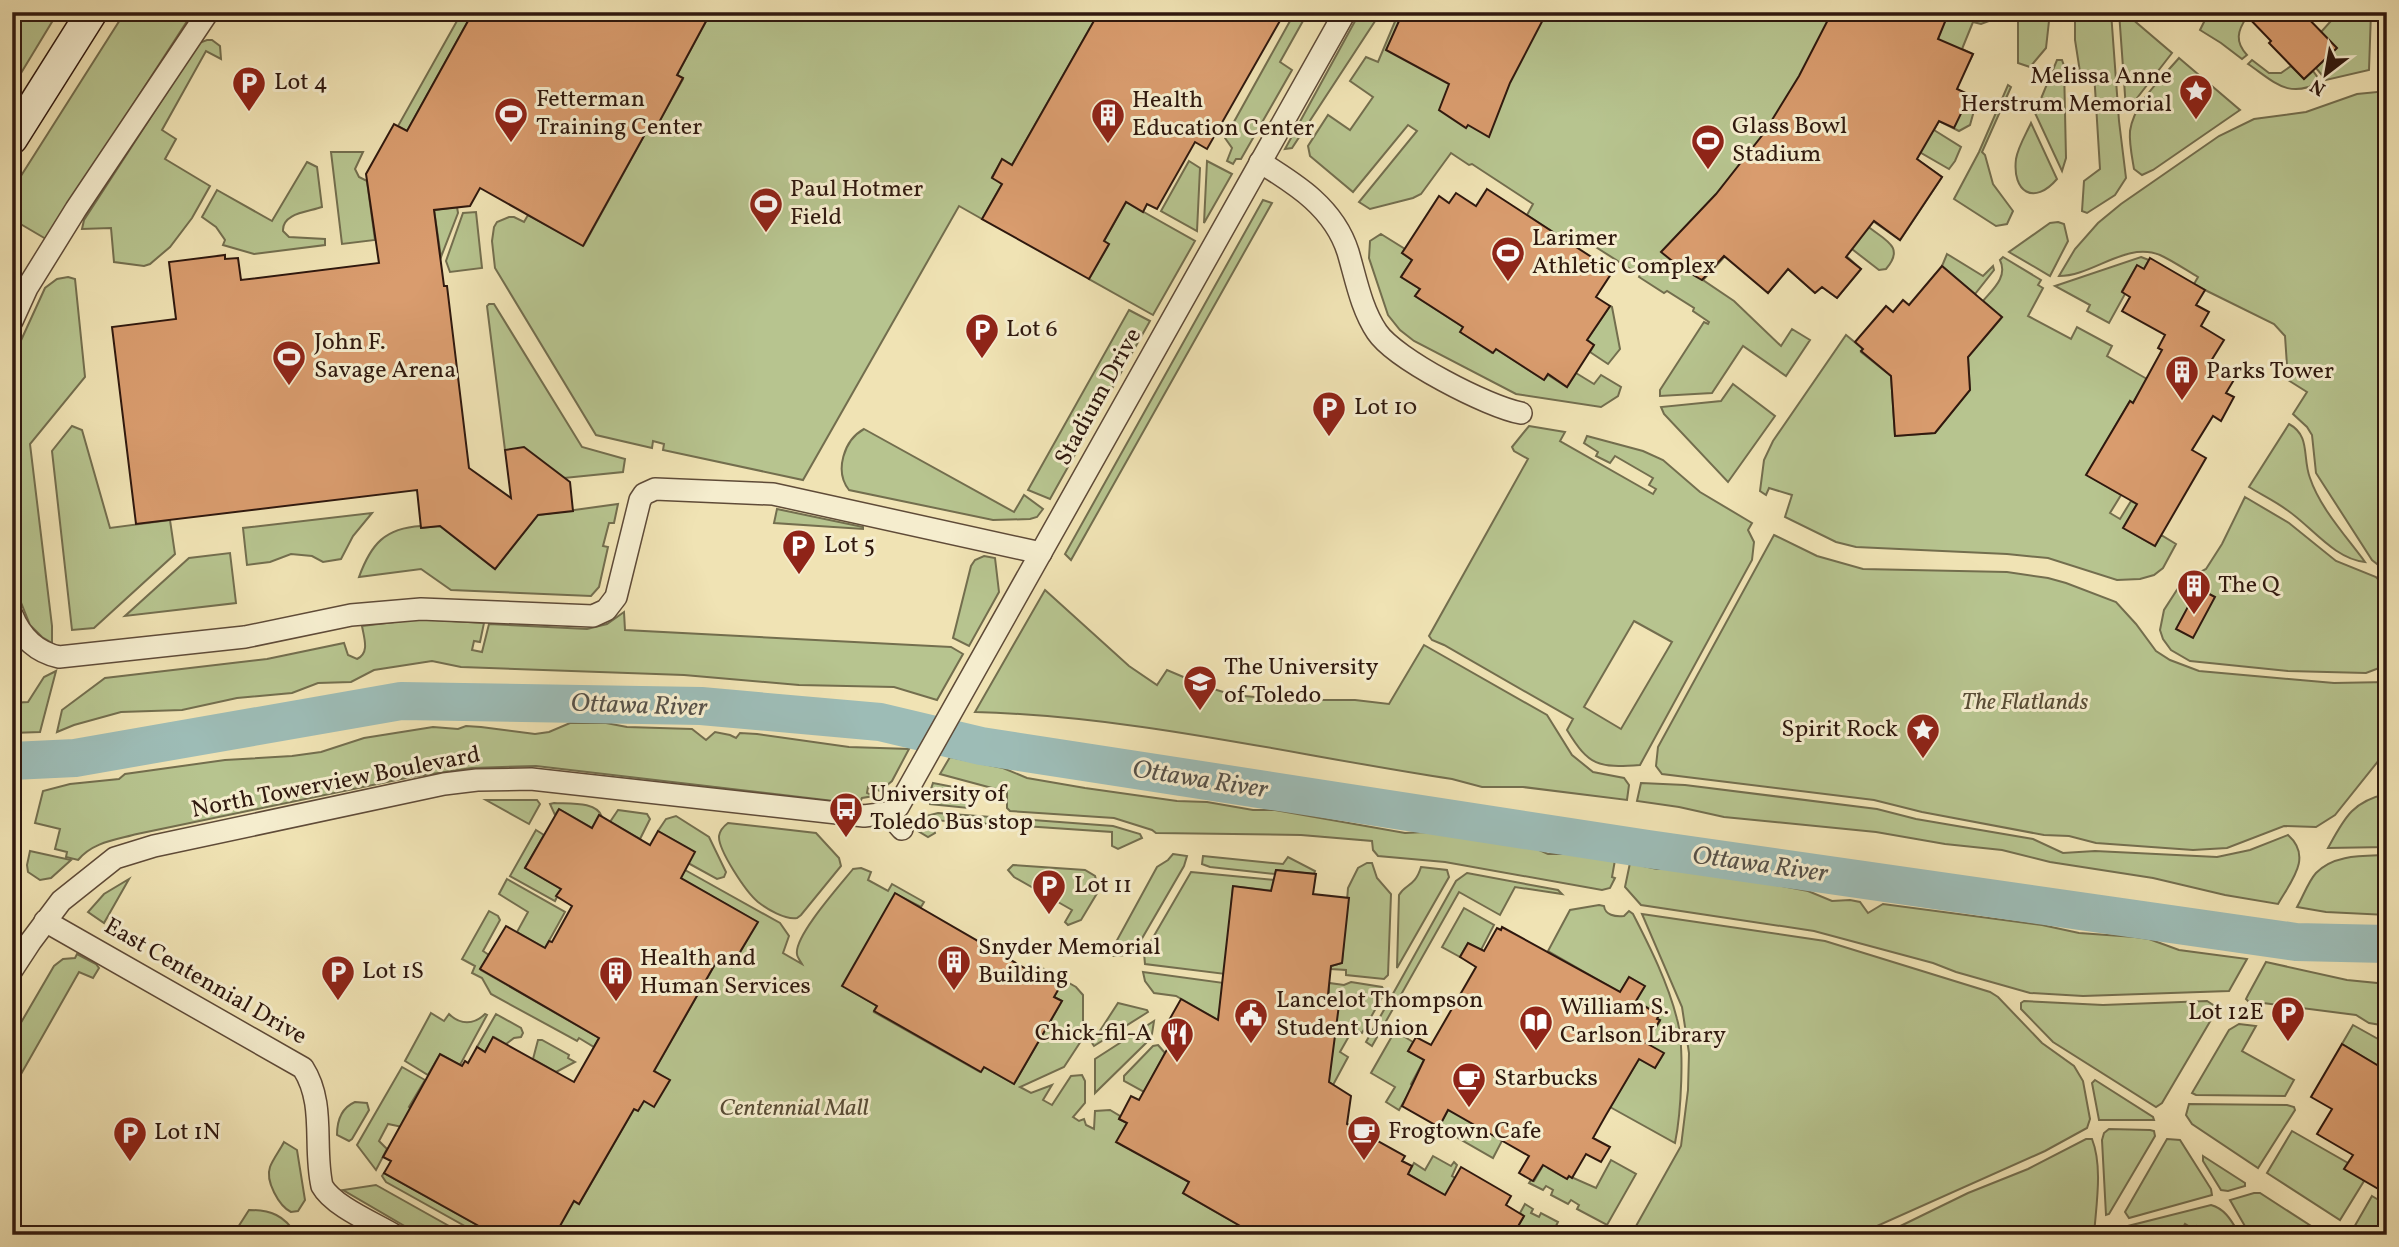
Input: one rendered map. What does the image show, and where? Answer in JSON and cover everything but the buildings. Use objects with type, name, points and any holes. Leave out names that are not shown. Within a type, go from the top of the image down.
[{"type":"street","points":[[12,139],[92,12]]},
{"type":"street","points":[[12,321],[27,288],[76,209],[208,12]]},
{"type":"street","name":"Stadium Drive","points":[[896,816],[912,781],[1345,12]]},
{"type":"street","points":[[1260,162],[1307,193],[1332,220],[1345,243],[1368,316],[1386,343],[1416,364],[1480,398],[1521,413]]},
{"type":"street","points":[[12,615],[27,640],[43,652],[59,657],[244,637],[351,615],[421,609],[593,616],[606,610],[616,597],[640,500],[644,494],[655,489],[774,494],[1041,553]]},
{"type":"street","name":"North Towerview Boulevard","points":[[12,970],[61,901],[115,858],[133,851],[444,784],[531,779],[864,816],[896,816]]},
{"type":"street","name":"East Centennial Drive","points":[[45,921],[303,1068],[316,1097],[322,1186],[325,1192],[394,1235]]},
{"type":"green space","points":[[24,12],[58,12],[12,88],[12,30]]},
{"type":"green space","points":[[125,12],[193,12],[46,239],[12,219],[12,190]]},
{"type":"green space","points":[[462,12],[473,12],[407,131],[398,126]]},
{"type":"green space","name":"Paul Hotmer Field","points":[[711,12],[1098,14],[1012,165],[1002,160],[992,177],[1002,184],[982,219],[959,206],[803,480],[663,450],[664,444],[653,441],[652,448],[596,435],[495,268],[492,241],[494,227],[497,222],[509,217],[524,222],[528,215],[584,245],[650,125],[656,127],[683,79],[677,75]]},
{"type":"green space","points":[[1295,12],[1308,12],[1280,62],[1292,70],[1241,159],[1236,159],[1233,164],[1227,161],[1232,148],[1225,138]]},
{"type":"green space","points":[[1360,12],[1381,12],[1292,148],[1285,149]]},
{"type":"green space","name":"Glass Bowl Stadium","points":[[1399,12],[1998,12],[1997,18],[1981,24],[1973,22],[1962,49],[1973,54],[1949,85],[1977,100],[1970,125],[1959,131],[1939,121],[1934,130],[1961,147],[1955,161],[1949,169],[1914,149],[1911,155],[1942,177],[1900,240],[1870,219],[1866,225],[1886,239],[1893,249],[1892,261],[1886,269],[1879,270],[1848,246],[1843,253],[1861,269],[1837,298],[1822,287],[1815,293],[1788,269],[1768,293],[1727,254],[1703,280],[1734,301],[1781,346],[1792,329],[1810,340],[1786,376],[1743,346],[1712,393],[1660,396],[1660,390],[1704,322],[1709,322],[1693,311],[1694,308],[1667,291],[1664,293],[1639,277],[1641,273],[1635,272],[1580,237],[1574,246],[1527,215],[1533,204],[1451,153],[1421,194],[1370,209],[1359,202],[1417,131],[1408,125],[1353,192],[1310,156],[1308,146],[1328,115],[1350,130],[1373,97],[1350,81],[1366,57],[1378,62]]},
{"type":"green space","points":[[2018,12],[2050,12],[2046,48],[2030,67],[2018,63]]},
{"type":"green space","points":[[2075,12],[2111,12],[2126,178],[2115,195],[2087,213],[2082,211],[2084,181],[2100,169],[2094,72],[2080,72],[2075,40]]},
{"type":"green space","points":[[2119,12],[2124,12],[2172,53],[2126,109]]},
{"type":"green space","points":[[2209,12],[2242,12],[2247,17],[2239,36],[2247,55],[2242,59],[2200,30]]},
{"type":"green space","points":[[2335,12],[2371,12],[2369,70],[2326,80],[2316,68],[2336,49],[2321,32]]},
{"type":"green space","points":[[207,40],[220,46],[221,59],[206,51],[162,130],[176,139],[165,159],[210,186],[192,218],[170,247],[150,264],[144,266],[114,262],[111,228],[82,229],[84,220],[199,43]]},
{"type":"green space","points":[[2179,58],[2240,110],[2142,175],[2134,169],[2130,140],[2133,121],[2149,92]]},
{"type":"green space","points":[[2057,60],[2062,60],[2064,66],[2066,158],[2062,171],[2035,113]]},
{"type":"green space","points":[[2252,60],[2269,73],[2281,73],[2291,66],[2304,79],[2313,71],[2321,82],[2310,87],[2291,89],[2275,83],[2248,64]]},
{"type":"green space","points":[[2008,85],[2011,87],[1982,152],[1993,184],[2013,211],[2007,224],[1996,226],[1954,199],[1979,152]]},
{"type":"green space","points":[[2387,91],[2387,572],[2372,560],[2316,473],[2312,435],[2293,414],[2307,392],[2288,380],[2285,336],[2274,324],[2194,284],[2198,277],[2165,257],[2147,252],[2122,255],[2072,275],[2059,276],[2075,249],[2098,223],[2219,136],[2254,119],[2306,112],[2357,94]]},
{"type":"green space","points":[[2031,123],[2057,179],[2040,192],[2033,193],[2021,187],[2016,170],[2018,150]]},
{"type":"green space","points":[[331,152],[363,152],[355,169],[359,177],[367,181],[375,240],[342,244]]},
{"type":"green space","points":[[1189,161],[1200,168],[1197,231],[1161,211]]},
{"type":"green space","points":[[1207,161],[1232,174],[1204,223]]},
{"type":"green space","points":[[307,162],[317,167],[322,207],[291,217],[284,225],[283,231],[289,237],[325,239],[325,245],[254,254],[223,245],[225,240],[216,227],[202,217],[217,190],[272,221]]},
{"type":"green space","points":[[1263,200],[1272,203],[1071,560],[1065,554]]},
{"type":"green space","points":[[1126,202],[1195,241],[1153,315],[1089,279],[1109,244],[1104,241]]},
{"type":"green space","points":[[457,207],[458,213],[441,257],[434,210]]},
{"type":"green space","points":[[476,212],[482,268],[450,272],[446,261],[463,213]]},
{"type":"green space","points":[[2050,223],[2064,224],[2068,241],[2050,276],[2009,252]]},
{"type":"green space","points":[[1381,234],[1405,249],[1402,253],[1412,260],[1401,277],[1420,289],[1415,296],[1463,327],[1461,332],[1492,353],[1496,349],[1544,380],[1548,375],[1567,387],[1576,373],[1594,384],[1601,375],[1621,387],[1618,396],[1601,407],[1516,394],[1414,341],[1400,330],[1388,315],[1369,258],[1370,241]]},
{"type":"green space","points":[[1947,254],[1983,276],[1993,266],[1994,270],[1975,294],[1942,266]]},
{"type":"green space","points":[[2003,257],[2041,280],[2038,285],[2043,288],[2028,316],[2071,339],[2077,327],[2112,346],[2107,356],[2147,379],[2133,403],[2130,401],[2087,475],[2121,495],[2110,513],[2120,519],[2131,501],[2137,504],[2124,528],[2155,546],[2161,535],[2176,544],[2163,568],[2154,575],[2117,580],[2048,558],[1856,547],[1836,542],[1785,517],[1792,495],[1769,488],[1766,495],[1760,491],[1764,460],[1773,441],[1846,335],[1863,349],[1861,352],[1891,376],[1895,436],[1935,433],[1970,390],[1968,357],[2002,317],[1983,301],[2001,277],[2000,260]]},
{"type":"green space","points":[[2141,257],[2149,260],[2144,269],[2137,266],[2122,291],[2125,294],[2109,323],[2087,311],[2090,305],[2055,286]]},
{"type":"green space","points":[[57,279],[75,279],[85,377],[30,444],[52,643],[30,625],[12,580],[12,360],[45,288]]},
{"type":"green space","points":[[494,304],[582,447],[625,459],[623,472],[564,478],[505,450],[487,306]]},
{"type":"green space","points":[[1610,306],[1620,349],[1608,364],[1590,352],[1594,345],[1587,340]]},
{"type":"green space","points":[[1129,310],[1150,321],[1050,499],[1028,490]]},
{"type":"green space","points":[[1733,384],[1775,416],[1728,482],[1664,414],[1661,407],[1721,401]]},
{"type":"green space","points":[[2289,424],[2296,429],[2303,441],[2308,470],[2320,500],[2365,562],[2343,555],[2287,510],[2249,487]]},
{"type":"green space","points":[[72,426],[82,430],[110,528],[170,520],[175,554],[94,628],[72,630],[52,451]]},
{"type":"green space","points":[[1529,426],[1565,432],[1560,441],[1653,494],[1656,489],[1649,485],[1653,478],[1615,456],[1610,463],[1596,456],[1598,452],[1584,443],[1587,436],[1643,451],[1663,460],[1700,492],[1752,523],[1748,530],[1754,542],[1752,560],[1640,765],[1604,765],[1589,758],[1567,730],[1573,719],[1429,636],[1528,459],[1512,447]],"holes":[[[1634,621],[1672,642],[1621,729],[1584,707]]]},
{"type":"green space","points":[[864,429],[1014,512],[1024,495],[1043,509],[1037,517],[1030,519],[993,520],[849,490],[842,474],[843,457],[851,440]]},
{"type":"green space","points":[[2245,497],[2289,523],[2336,561],[2376,577],[2387,589],[2387,665],[2366,673],[2288,671],[2190,661],[2171,650],[2160,630],[2164,610],[2182,582],[2206,569],[2222,544]]},
{"type":"green space","points":[[618,504],[614,523],[609,523],[603,546],[608,547],[599,587],[591,596],[451,590],[421,569],[359,577],[374,547],[389,534],[408,527],[440,526],[495,569],[538,515]]},
{"type":"green space","points":[[777,509],[863,527],[863,529],[774,523]]},
{"type":"green space","points":[[372,513],[353,536],[341,559],[323,562],[312,556],[291,554],[270,562],[247,565],[243,528]]},
{"type":"green space","name":"The Flatlands","points":[[1774,535],[1817,556],[1863,569],[2007,572],[2066,583],[2116,602],[2156,651],[2170,660],[2199,671],[2334,683],[2387,682],[2387,750],[2335,815],[2316,827],[2284,826],[2227,848],[2193,850],[2096,843],[2069,836],[2044,835],[1922,812],[1874,800],[1662,774],[1656,766],[1658,747]]},
{"type":"green space","points":[[230,553],[236,603],[125,616],[189,558]]},
{"type":"green space","points":[[984,556],[995,558],[999,592],[969,646],[953,638],[971,566],[975,560]]},
{"type":"green space","points":[[1045,590],[1129,666],[1157,685],[1167,670],[1233,695],[1389,704],[1424,645],[1547,715],[1572,755],[1593,772],[1624,778],[1629,785],[1627,800],[1523,787],[1482,787],[1452,779],[1214,738],[1095,721],[975,712]]},
{"type":"green space","points":[[624,612],[625,630],[951,647],[963,654],[937,700],[894,687],[799,685],[684,675],[461,667],[432,661],[374,670],[351,682],[318,683],[292,693],[237,698],[182,710],[121,712],[57,732],[62,710],[105,678],[267,659],[344,643],[348,655],[357,659],[365,649],[362,626],[419,619],[484,623],[480,642],[474,641],[472,650],[482,652],[489,624],[587,629],[607,624]]},
{"type":"green space","points":[[56,671],[40,732],[12,733],[12,703],[28,702],[44,677]]},
{"type":"green space","points":[[570,723],[692,729],[706,740],[715,732],[736,738],[740,733],[849,747],[909,749],[892,781],[880,791],[868,787],[867,793],[874,796],[862,798],[859,804],[536,766],[472,768],[411,777],[137,834],[97,845],[78,860],[66,857],[67,852],[55,849],[60,829],[35,823],[43,791],[70,784],[119,779],[125,774],[225,760],[321,752],[364,738],[433,727],[481,727],[535,734],[549,732]]},
{"type":"green space","points":[[950,757],[1003,768],[1027,778],[1085,788],[1253,810],[1275,810],[1405,833],[1425,832],[1487,840],[1537,849],[1548,854],[1615,860],[1612,877],[1615,878],[1610,888],[1602,890],[1445,862],[1378,856],[1373,850],[1372,841],[1301,835],[1156,833],[1114,818],[1010,811],[1007,808],[1007,792],[940,774]]},
{"type":"green space","points":[[933,783],[969,790],[968,808],[930,804],[929,795]]},
{"type":"green space","points":[[1641,783],[1685,785],[1877,809],[1916,819],[2033,839],[2063,853],[2095,851],[2217,857],[2250,850],[2288,835],[2299,852],[2299,860],[2293,878],[2278,904],[2153,878],[2050,862],[2002,850],[1945,844],[1876,832],[1724,817],[1637,801]]},
{"type":"green space","points":[[2387,794],[2387,847],[2328,848],[2350,813],[2365,801]]},
{"type":"green space","points":[[486,800],[537,800],[540,804],[529,824]]},
{"type":"green space","points":[[550,804],[589,806],[602,817],[592,828],[559,809],[555,815]]},
{"type":"green space","points":[[618,810],[647,814],[650,819],[640,839],[610,822]]},
{"type":"green space","points":[[938,813],[1113,826],[1140,834],[1142,838],[1118,849],[1112,846],[1112,832],[932,820],[935,833],[928,837],[918,831],[914,823],[919,818]]},
{"type":"green space","points":[[676,816],[709,837],[726,872],[724,877],[717,879],[688,863],[694,852],[658,831],[666,819]]},
{"type":"green space","points":[[728,823],[816,833],[839,858],[841,866],[801,915],[797,918],[782,916],[753,897],[728,860],[719,836]]},
{"type":"green space","points":[[536,830],[544,835],[525,868],[561,889],[555,901],[510,876]]},
{"type":"green space","points":[[30,851],[71,860],[51,878],[40,880],[28,872]]},
{"type":"green space","points":[[1173,854],[1187,856],[1184,866],[1137,947],[1127,955],[1113,956],[1110,953],[1157,867]]},
{"type":"green space","points":[[2387,855],[2387,915],[2326,912],[2297,907],[2316,873],[2331,862],[2350,857]]},
{"type":"green space","points":[[1203,856],[1283,864],[1288,857],[1315,871],[1314,874],[1276,870],[1275,874],[1210,867],[1202,864]]},
{"type":"green space","points":[[1372,863],[1377,878],[1391,894],[1388,975],[1384,979],[1346,975],[1346,970],[1331,969],[1331,966],[1342,963],[1348,888],[1358,868]]},
{"type":"green space","points":[[1630,863],[1657,869],[1678,869],[1695,864],[1725,869],[1730,876],[1808,891],[1832,901],[1860,902],[1868,913],[1883,904],[2042,925],[2079,933],[2149,939],[2179,950],[2247,959],[2229,991],[2083,996],[2030,993],[1814,931],[1641,905],[1625,887]]},
{"type":"green space","points":[[1013,865],[1085,870],[1095,876],[1099,890],[1081,920],[1068,925],[1065,922],[1072,910],[1014,877],[1008,870]]},
{"type":"green space","points":[[1421,867],[1447,870],[1449,877],[1397,968],[1399,895],[1413,882]]},
{"type":"green space","name":"Centennial Mall","points":[[861,868],[871,872],[868,880],[888,891],[892,884],[924,902],[921,907],[896,894],[843,986],[877,1006],[874,1012],[980,1072],[984,1067],[1014,1084],[1062,1001],[1054,997],[1060,985],[1041,975],[1044,969],[1076,987],[1083,995],[1083,1038],[1064,1067],[1020,1087],[1031,1093],[1052,1085],[1043,1100],[1052,1105],[1071,1076],[1082,1075],[1085,1081],[1085,1103],[1073,1117],[1079,1121],[1084,1119],[1086,1125],[1094,1129],[1095,1111],[1110,1110],[1120,1116],[1119,1119],[1127,1123],[1117,1142],[1189,1182],[1183,1193],[1256,1235],[555,1235],[559,1192],[579,1204],[634,1109],[669,1080],[654,1071],[718,959],[732,967],[757,922],[680,878],[685,870],[780,923],[789,936],[783,953],[802,964],[797,954],[803,935],[819,910],[853,869]]},
{"type":"green space","points":[[1191,872],[1274,880],[1273,891],[1233,886],[1225,974],[1145,964],[1144,953]]},
{"type":"green space","points":[[1467,873],[1558,890],[1562,894],[1515,887],[1500,915],[1459,892],[1372,1046],[1366,1042],[1456,881]]},
{"type":"green space","points":[[129,879],[104,923],[88,912],[104,894]]},
{"type":"green space","points":[[507,879],[565,912],[545,948],[517,932],[528,912],[499,894]]},
{"type":"green space","points":[[1604,906],[1606,912],[1614,916],[1624,916],[1629,911],[1633,914],[1669,992],[1679,1031],[1681,1063],[1675,1143],[1610,1107],[1639,1059],[1655,1068],[1663,1054],[1644,1042],[1660,1021],[1657,1019],[1659,1014],[1641,1004],[1634,1004],[1644,986],[1629,977],[1618,996],[1614,989],[1548,951],[1570,910]]},
{"type":"green space","points":[[1464,908],[1494,925],[1481,950],[1468,943],[1460,957],[1442,947]]},
{"type":"green space","points":[[489,911],[500,920],[483,951],[489,955],[481,970],[599,1038],[594,1047],[579,1038],[577,1041],[491,994],[482,978],[472,973],[475,966],[462,959]]},
{"type":"green space","points":[[1642,914],[1825,941],[1990,992],[2042,1043],[2074,1066],[2083,1081],[2090,1119],[2087,1128],[2045,1151],[1857,1235],[1631,1235],[1681,1146],[1688,1090],[1689,1053],[1682,1007]]},
{"type":"green space","points":[[77,954],[99,968],[93,978],[79,972],[12,1090],[12,1038],[54,966],[63,959],[75,958]]},
{"type":"green space","points":[[2266,962],[2347,980],[2387,984],[2387,1026],[2369,1023],[2356,1015],[2248,1001],[2246,999]]},
{"type":"green space","points":[[1143,972],[1224,983],[1218,1020],[1176,996],[1154,993],[1145,981]]},
{"type":"green space","points":[[1351,982],[1382,987],[1385,992],[1362,1033],[1353,1029],[1340,1052],[1348,1057],[1333,1085],[1329,1082],[1329,983],[1344,985]]},
{"type":"green space","points":[[2207,1001],[2218,1008],[2162,1103],[2156,1107],[2053,1042],[2021,1009],[2021,1003],[2103,1005]]},
{"type":"green space","points":[[1118,1003],[1148,1012],[1094,1046],[1092,1043]]},
{"type":"green space","points":[[431,1013],[444,1021],[449,1014],[467,1022],[487,1015],[460,1065],[440,1054],[428,1075],[405,1061]]},
{"type":"green space","points":[[496,1014],[521,1028],[523,1033],[521,1037],[506,1044],[494,1037],[485,1052],[477,1047]]},
{"type":"green space","points":[[1154,1021],[1152,1034],[1146,1043],[1095,1093],[1095,1059]]},
{"type":"green space","points":[[2239,1024],[2256,1026],[2242,1051],[2294,1080],[2285,1096],[2192,1093],[2229,1030]]},
{"type":"green space","points":[[2353,1025],[2387,1044],[2387,1071],[2342,1044]]},
{"type":"green space","points":[[1395,1031],[1413,1042],[1408,1051],[1424,1060],[1399,1110],[1386,1102],[1395,1087],[1371,1073]]},
{"type":"green space","points":[[538,1040],[569,1055],[568,1058],[575,1062],[556,1072],[533,1059]]},
{"type":"green space","points":[[1158,1045],[1165,1053],[1144,1092],[1124,1081],[1124,1076],[1153,1046]]},
{"type":"green space","points":[[402,1067],[425,1080],[409,1107],[418,1112],[402,1127],[388,1124],[379,1141],[387,1149],[376,1170],[357,1145]]},
{"type":"green space","points":[[2095,1080],[2154,1120],[2099,1120],[2092,1083]]},
{"type":"green space","points":[[355,1102],[367,1103],[369,1110],[349,1141],[337,1135],[338,1124],[343,1111]]},
{"type":"green space","points":[[2189,1104],[2287,1105],[2295,1110],[2258,1168],[2192,1124],[2186,1115]]},
{"type":"green space","points":[[1450,1106],[1504,1137],[1493,1158],[1439,1127]]},
{"type":"green space","points":[[2109,1129],[2150,1130],[2154,1131],[2155,1136],[2106,1215],[2102,1140]]},
{"type":"green space","points":[[2292,1131],[2348,1163],[2364,1181],[2340,1220],[2267,1173]]},
{"type":"green space","points":[[2086,1139],[2092,1139],[2097,1162],[2094,1235],[1882,1235],[1968,1193],[2028,1169]]},
{"type":"green space","points":[[2167,1139],[2180,1140],[2211,1189],[2212,1195],[2129,1218],[2125,1212]]},
{"type":"green space","points":[[284,1142],[297,1150],[305,1200],[298,1211],[291,1212],[286,1209],[269,1179],[270,1167]]},
{"type":"green space","points":[[1433,1156],[1451,1166],[1454,1162],[1457,1165],[1452,1176],[1468,1185],[1459,1203],[1408,1174],[1414,1163],[1425,1170]]},
{"type":"green space","points":[[2203,1156],[2245,1183],[2245,1186],[2228,1191],[2221,1190],[2203,1161]]},
{"type":"green space","points":[[1611,1160],[1636,1174],[1607,1225],[1577,1209],[1579,1205],[1571,1200],[1568,1204],[1551,1195],[1553,1190],[1546,1186],[1543,1190],[1529,1183],[1534,1181],[1545,1162],[1548,1168],[1567,1179],[1569,1176],[1596,1188]]},
{"type":"green space","points":[[384,1173],[495,1235],[481,1235],[386,1182],[382,1176]]},
{"type":"green space","points":[[376,1185],[465,1235],[420,1235],[343,1190]]},
{"type":"green space","points":[[2260,1193],[2325,1235],[2250,1235],[2230,1200]]},
{"type":"green space","points":[[2372,1196],[2387,1205],[2387,1235],[2360,1235],[2353,1229]]},
{"type":"green space","points":[[1525,1204],[1533,1209],[1531,1213],[1539,1217],[1541,1213],[1558,1222],[1556,1226],[1564,1231],[1567,1227],[1580,1235],[1513,1235],[1524,1216],[1520,1213]]},
{"type":"green space","points":[[2211,1205],[2225,1213],[2240,1235],[2214,1235],[2197,1226],[2195,1230],[2185,1224],[2179,1235],[2116,1235],[2124,1227]]},
{"type":"green space","points":[[249,1210],[264,1211],[282,1218],[296,1235],[233,1235]]},
{"type":"waterway","name":"Ottawa River","points":[[12,761],[75,758],[401,701],[701,706],[880,722],[981,746],[1648,849],[2296,942],[2387,944]]},
{"type":"place","name":"Lot 4","points":[[249,113]]},
{"type":"place","name":"Melissa Anne Herstrum Memorial","points":[[2196,121]]},
{"type":"place","name":"Fetterman Training Center","points":[[511,144]]},
{"type":"place","name":"Health Education Center","points":[[1108,145]]},
{"type":"place","name":"Glass Bowl Stadium","points":[[1708,171]]},
{"type":"place","name":"Paul Hotmer Field","points":[[766,234]]},
{"type":"place","name":"Larimer Athletic Complex","points":[[1508,283]]},
{"type":"place","name":"Lot 6","points":[[982,360]]},
{"type":"place","name":"John F. Savage Arena","points":[[289,387]]},
{"type":"place","name":"Parks Tower","points":[[2182,402]]},
{"type":"place","name":"Lot 10","points":[[1329,438]]},
{"type":"place","name":"Lot 5","points":[[799,576]]},
{"type":"place","name":"The Q","points":[[2194,616]]},
{"type":"place","name":"The University of Toledo","points":[[1200,712]]},
{"type":"place","name":"Spirit Rock","points":[[1923,760]]},
{"type":"place","name":"University of Toledo Bus stop","points":[[846,839]]},
{"type":"place","name":"Lot 11","points":[[1049,916]]},
{"type":"place","name":"Snyder Memorial Building","points":[[954,992]]},
{"type":"place","name":"Lot 1S","points":[[338,1002]]},
{"type":"place","name":"Health and Human Services","points":[[616,1003]]},
{"type":"place","name":"Lot 12E","points":[[2288,1043]]},
{"type":"place","name":"Lancelot Thompson Student Union","points":[[1251,1045]]},
{"type":"place","name":"William S. Carlson Library","points":[[1536,1052]]},
{"type":"place","name":"Chick-fil-A","points":[[1177,1064]]},
{"type":"place","name":"Starbucks","points":[[1469,1109]]},
{"type":"place","name":"Frogtown Cafe","points":[[1364,1162]]},
{"type":"place","name":"Lot 1N","points":[[130,1163]]}]
